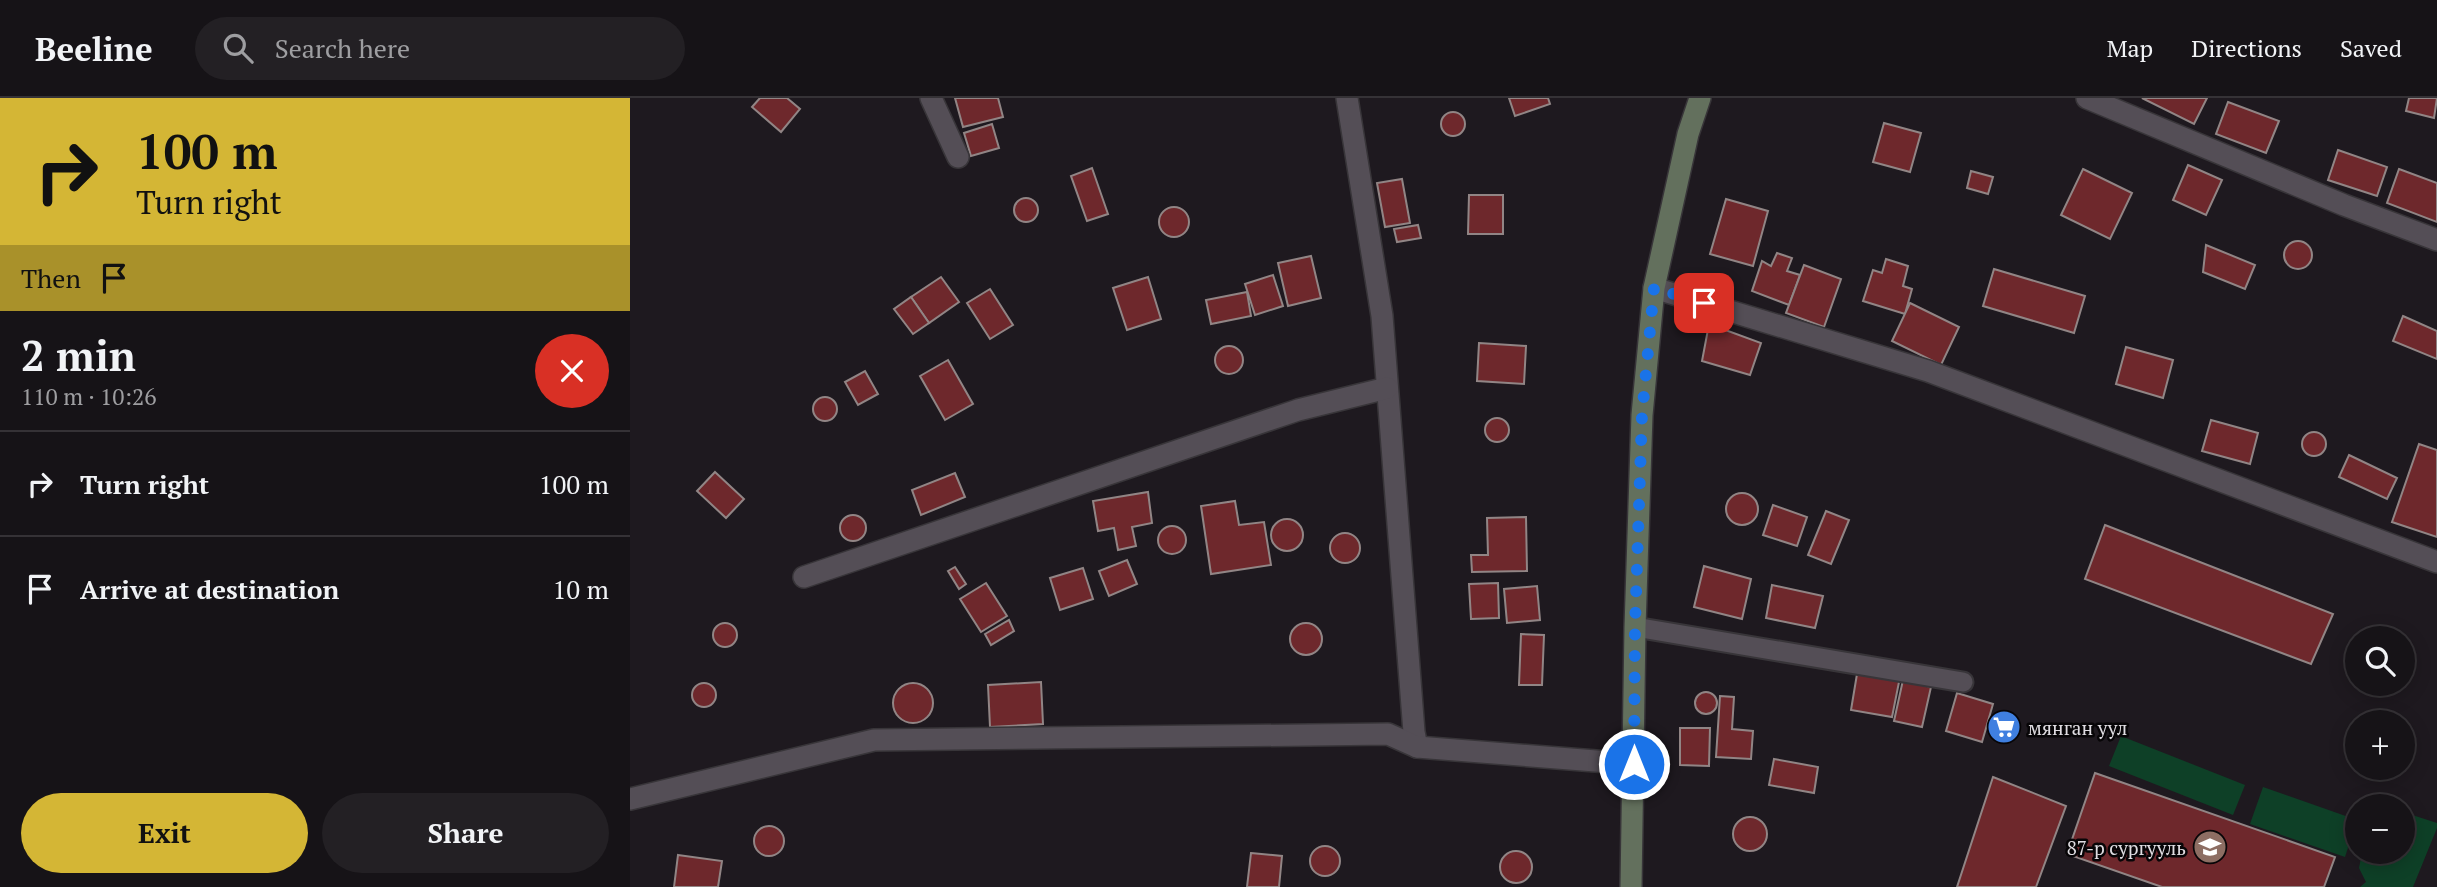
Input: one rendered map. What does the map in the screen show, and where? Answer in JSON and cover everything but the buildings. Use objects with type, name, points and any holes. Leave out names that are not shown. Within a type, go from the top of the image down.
[{"type":"street","points":[[931,98],[958,158]]},
{"type":"street","points":[[1348,98],[1382,316],[1416,747]]},
{"type":"street","points":[[1631,887],[1642,415],[1654,288],[1688,134],[1700,98]]},
{"type":"street","points":[[2087,98],[2344,205],[2437,240]]},
{"type":"street","points":[[1654,288],[1928,371],[2437,562]]},
{"type":"street","points":[[804,577],[1298,410],[1387,388]]},
{"type":"street","points":[[630,799],[874,740],[1388,734],[1416,747],[1634,764]]},
{"type":"lane","points":[[1635,626],[1963,682]]},
{"type":"green space","points":[[2121,736],[2245,785],[2233,815],[2109,766]]},
{"type":"green space","points":[[2263,787],[2345,816],[2345,857],[2250,824]]},
{"type":"green space","points":[[2415,816],[2437,823],[2413,887],[2360,887],[2366,882],[2360,864],[2415,864]]},
{"type":"place","name":"мянган уул","points":[[2004,727]]},
{"type":"place","name":"87-р сургууль","points":[[2210,847]]},
{"type":"route","points":[[1634,764],[1635,626],[1642,415],[1654,288],[1704,303]]}]
